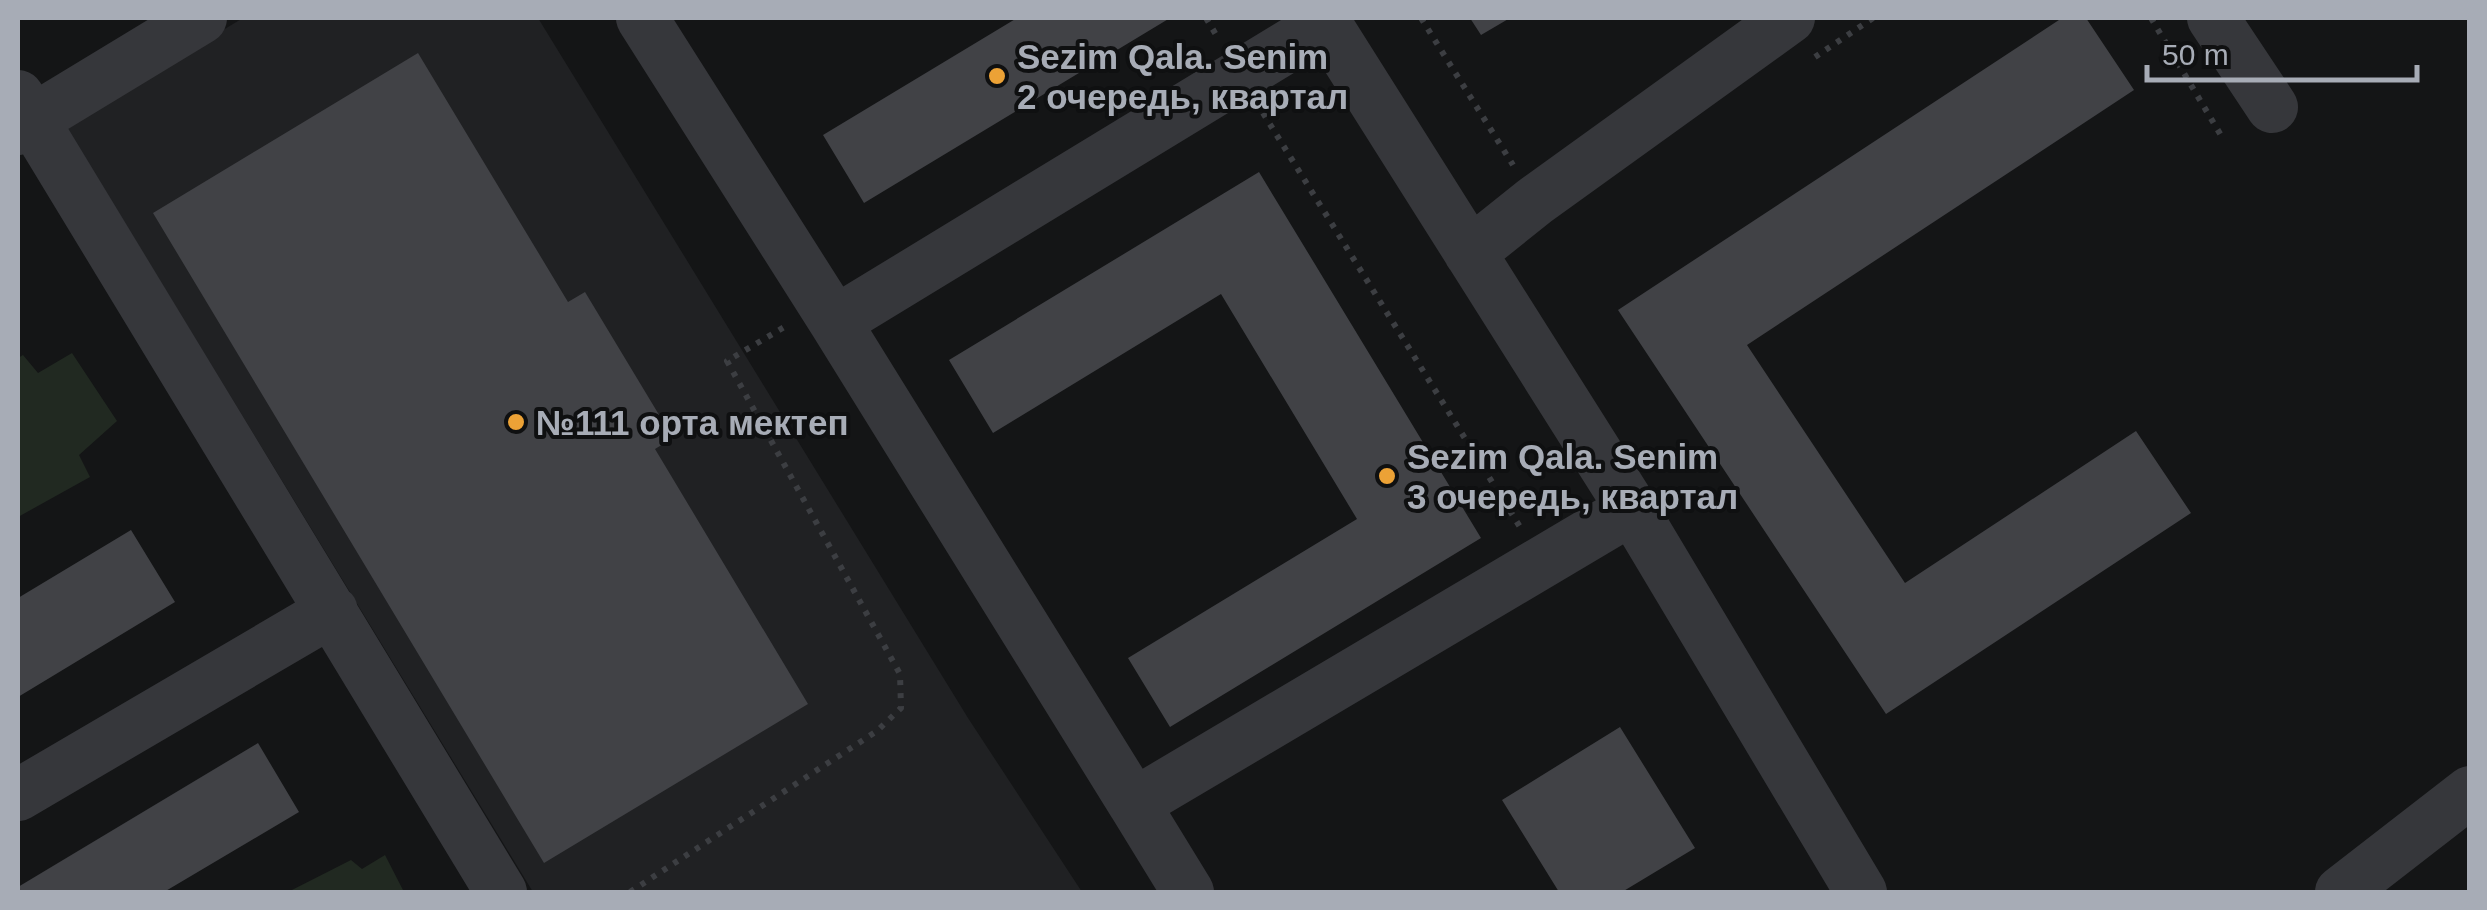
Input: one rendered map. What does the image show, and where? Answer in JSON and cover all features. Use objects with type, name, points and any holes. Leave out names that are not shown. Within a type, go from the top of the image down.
[{"type":"street","points":[[202,18],[22,115],[332,611],[501,892]]},
{"type":"street","points":[[642,18],[1188,892]]},
{"type":"street","points":[[1470,253],[1535,201],[1790,18]]},
{"type":"street","points":[[2212,18],[2272,107]]},
{"type":"street","points":[[829,313],[1240,75],[1324,20],[1632,510],[1856,891]]},
{"type":"street","points":[[1134,804],[1632,510]]},
{"type":"street","points":[[18,795],[332,611]]},
{"type":"street","points":[[2341,892],[2470,792]]},
{"type":"path","points":[[1206,18],[1542,563]]},
{"type":"path","points":[[1421,18],[1535,201]]},
{"type":"path","points":[[2150,18],[2222,137]]},
{"type":"path","points":[[630,892],[877,731],[900,708],[900,674],[727,361],[829,313]]},
{"type":"shaded area","name":"№111 орта мектеп","points":[[243,18],[538,18],[968,718],[1082,892],[533,892],[65,125]]},
{"type":"shaded area","points":[[72,353],[117,421],[79,455],[90,477],[18,517],[18,358],[23,355],[38,373]]},
{"type":"shaded area","points":[[385,855],[404,892],[288,892],[351,860],[362,869]]},
{"type":"building","name":"Sezim Qala. Senim 2 очередь, квартал","points":[[1017,18],[1170,18],[864,203],[823,135]]},
{"type":"building","points":[[1470,18],[1510,18],[1481,35]]},
{"type":"building","points":[[2062,18],[2086,18],[2134,90],[1747,345],[1905,583],[2136,431],[2191,513],[1886,714],[1618,310]]},
{"type":"building","points":[[418,53],[568,302],[585,292],[673,438],[655,449],[808,704],[544,863],[153,213]]},
{"type":"building","name":"Sezim Qala. Senim 3 очередь, квартал","points":[[1259,172],[1481,538],[1170,727],[1128,658],[1357,519],[1221,294],[993,433],[949,360]]},
{"type":"building","points":[[131,530],[175,602],[18,697],[18,598]]},
{"type":"building","points":[[1620,727],[1695,848],[1622,892],[1559,892],[1502,800]]},
{"type":"building","points":[[258,743],[299,812],[164,892],[18,892],[18,887]]},
{"type":"place","name":"Sezim Qala. Senim 2 очередь, квартал","points":[[997,76]]},
{"type":"place","name":"№111 орта мектеп","points":[[516,422]]},
{"type":"place","name":"Sezim Qala. Senim 3 очередь, квартал","points":[[1387,476]]}]
